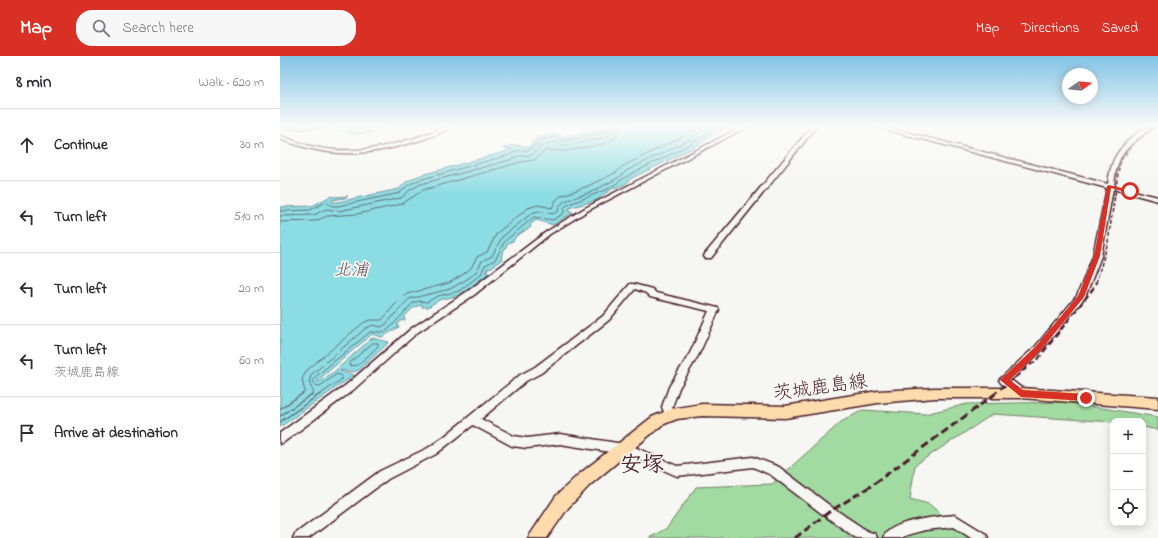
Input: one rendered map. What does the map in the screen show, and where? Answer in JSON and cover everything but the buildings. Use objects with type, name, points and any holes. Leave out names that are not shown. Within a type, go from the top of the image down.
[{"type":"main road","name":"茨城鹿島線","points":[[537,538],[571,492],[622,448],[657,421],[670,414],[702,410],[785,412],[895,395],[980,392],[1021,393],[1158,402]]},
{"type":"street","points":[[315,148],[348,151],[365,148]]},
{"type":"street","points":[[280,439],[349,388],[415,330],[472,294],[548,233],[587,209],[704,148]]},
{"type":"street","points":[[708,256],[797,148]]},
{"type":"street","points":[[965,148],[1110,185],[1158,199]]},
{"type":"street","points":[[1021,393],[1004,380],[1039,348],[1081,297],[1097,256],[1115,163],[1124,148]]},
{"type":"street","points":[[299,538],[384,475],[432,451],[444,443],[523,378],[543,366],[606,318],[633,286],[649,291],[653,295],[714,310],[694,354],[674,387],[668,407],[670,414]]},
{"type":"street","points":[[472,419],[512,441],[527,443],[560,439],[622,448],[630,450],[677,471],[753,462],[766,466],[865,537],[871,538]]},
{"type":"street","points":[[889,538],[906,529],[925,524],[955,521],[982,538]]},
{"type":"green space","points":[[1064,402],[1158,417],[1158,430],[1146,428],[1146,418],[1110,418],[1110,422],[993,414],[915,465],[910,499],[929,504],[970,538],[649,538],[667,528],[696,487],[772,484],[841,422],[863,410],[925,414],[967,404]]},
{"type":"water","name":"北浦","points":[[692,148],[630,179],[626,184],[612,189],[597,200],[569,208],[568,211],[573,212],[553,225],[537,220],[530,224],[531,227],[516,236],[513,241],[508,243],[501,256],[502,259],[492,267],[487,268],[488,269],[485,272],[489,273],[460,295],[439,300],[428,307],[422,307],[422,304],[413,308],[404,317],[405,320],[400,321],[397,325],[399,327],[382,337],[372,334],[317,381],[319,382],[335,371],[372,338],[389,342],[359,370],[353,372],[341,370],[340,371],[354,375],[280,427],[280,207],[312,206],[331,196],[348,196],[345,198],[332,200],[332,202],[338,202],[399,189],[406,182],[418,176],[512,149],[504,149]]},
{"type":"railway","points":[[1096,283],[1108,242],[1120,161],[1130,148]]},
{"type":"railway","points":[[993,395],[1038,359],[1093,289],[1096,282]]},
{"type":"railway","points":[[795,538],[829,512],[871,486],[995,394]]},
{"type":"district","name":"安塚","points":[[642,463]]},
{"type":"route","points":[[1086,398],[1021,393],[1004,380],[1039,348],[1081,297],[1097,256],[1105,218],[1109,186],[1130,191]]}]
